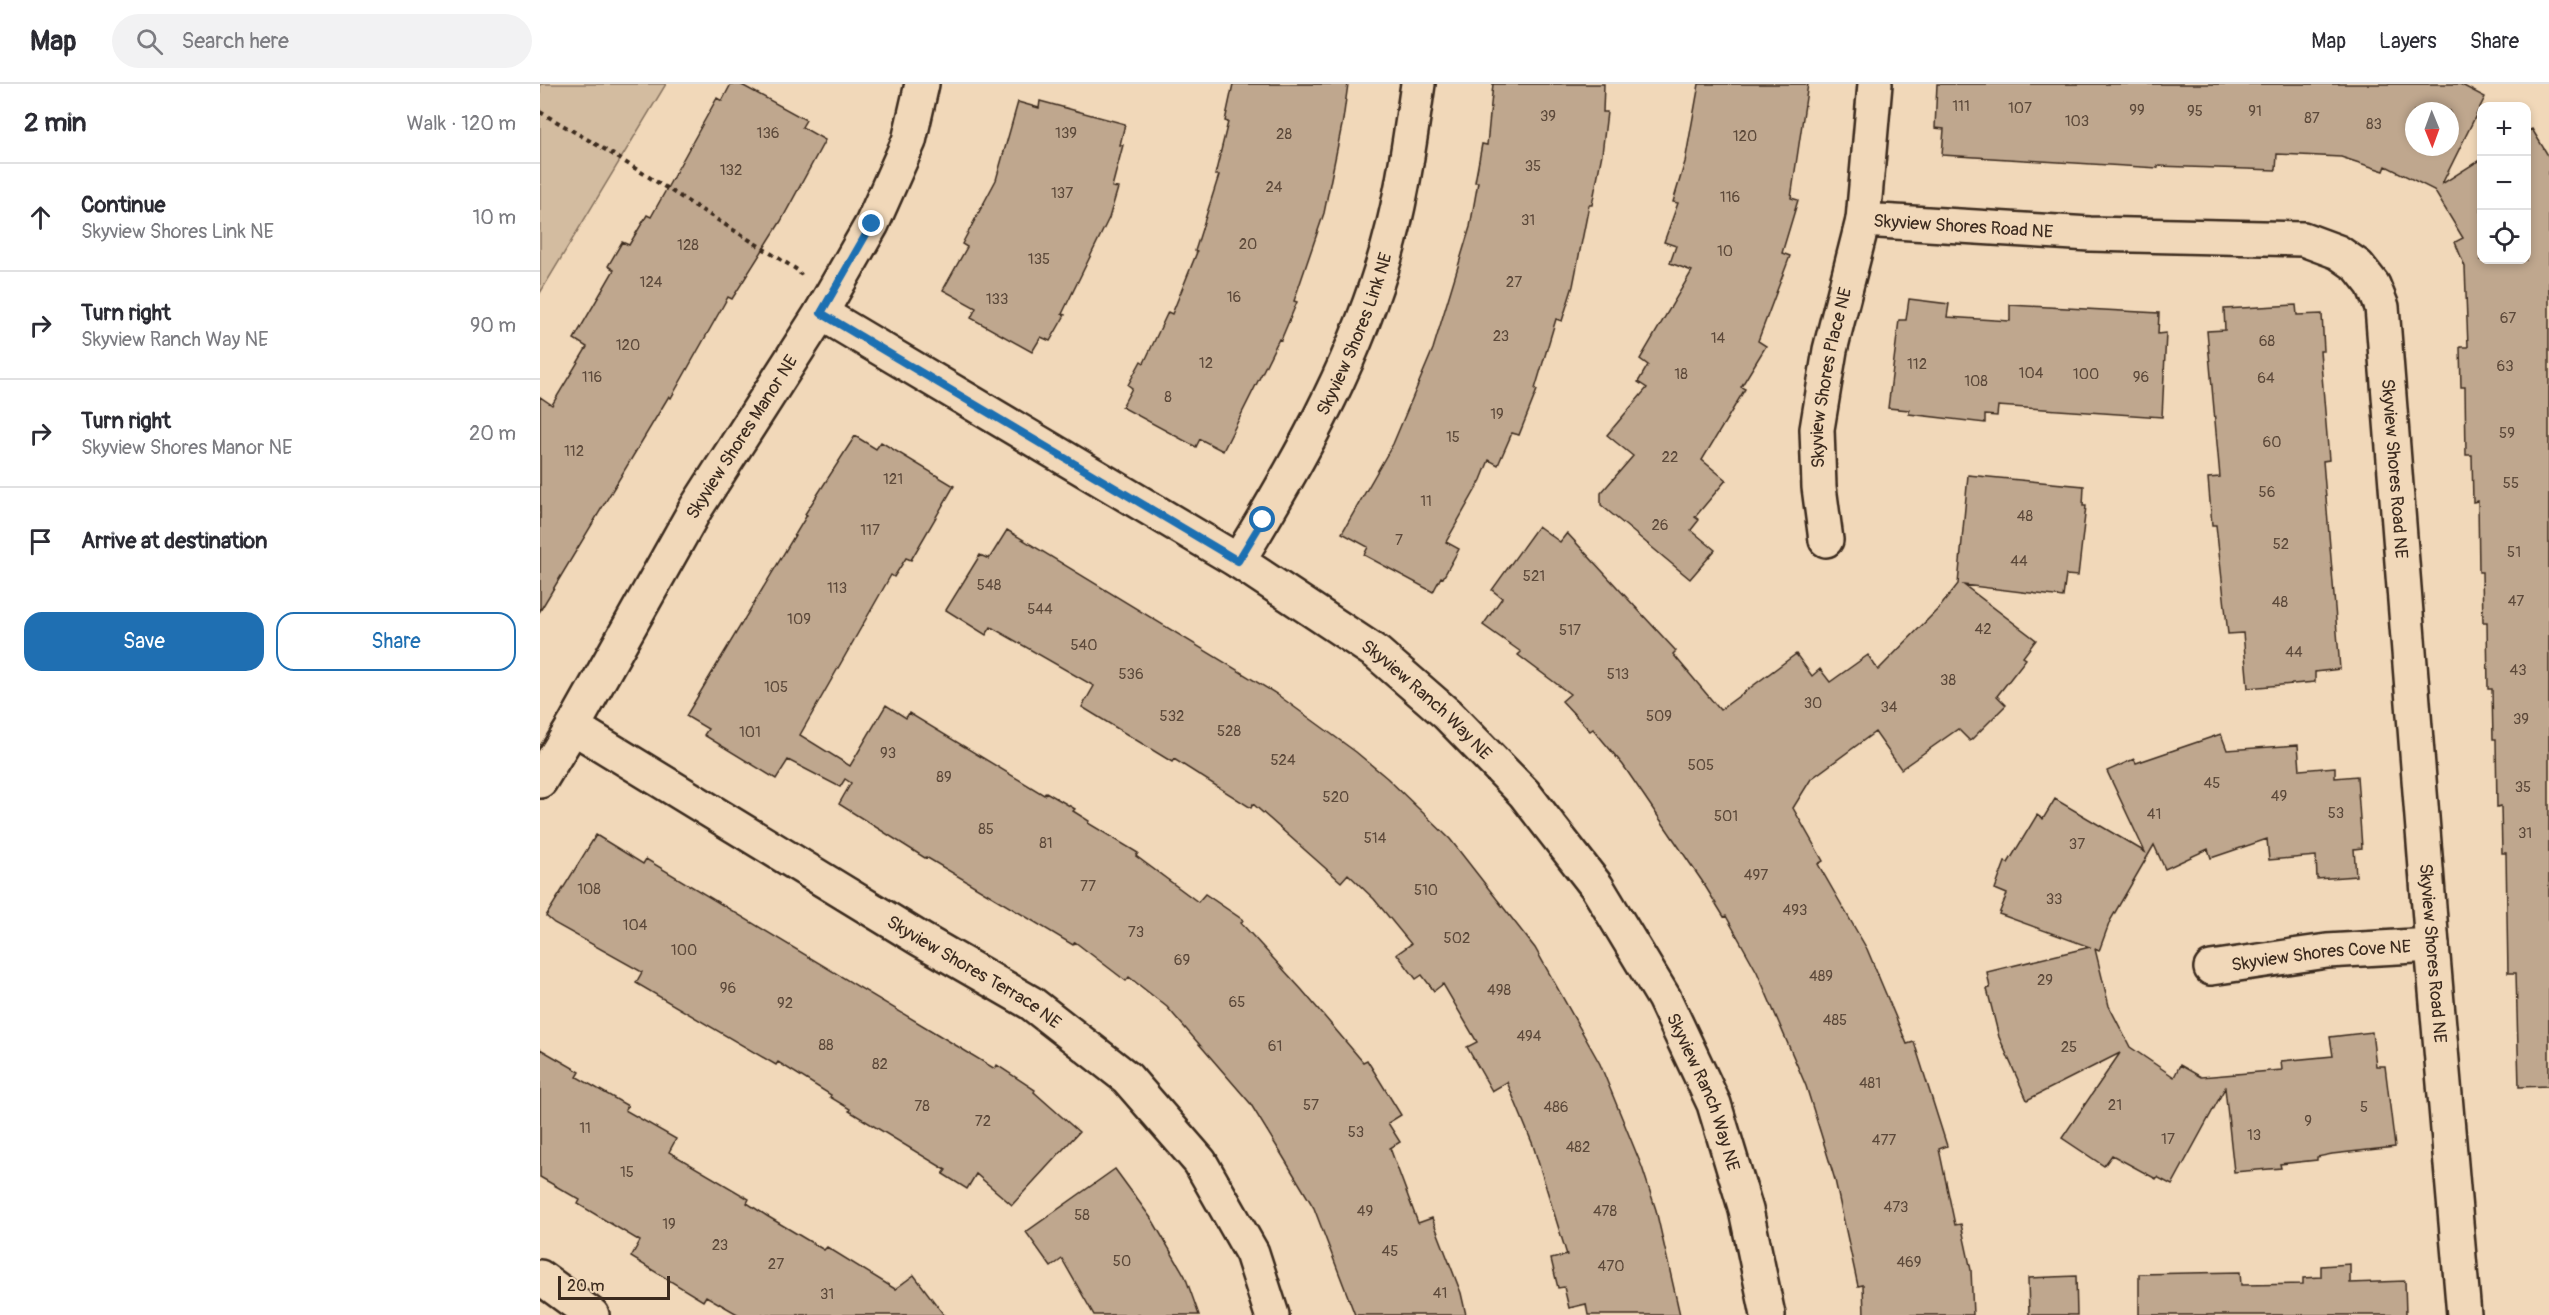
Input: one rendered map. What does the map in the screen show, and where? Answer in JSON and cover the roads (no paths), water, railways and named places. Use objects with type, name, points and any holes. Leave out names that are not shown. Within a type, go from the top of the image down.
[{"type":"street","name":"Skyview Shores Manor NE","points":[[540,781],[573,727],[696,508],[821,313],[872,224],[909,141],[922,84]]},
{"type":"street","name":"Skyview Shores Link NE","points":[[1238,561],[1281,492],[1318,424],[1354,343],[1382,267],[1405,173],[1418,84]]},
{"type":"street","name":"Skyview Shores Road NE","points":[[1875,84],[1863,220],[2090,234],[2303,239],[2338,252],[2358,266],[2373,285],[2382,308],[2432,945],[2464,1315]]},
{"type":"street","name":"Skyview Shores Place NE","points":[[1826,540],[1819,487],[1817,429],[1830,350],[1863,220]]},
{"type":"street","name":"Skyview Ranch Way NE","points":[[821,313],[1238,561],[1377,653],[1447,714],[1524,793],[1598,888],[1664,998],[1714,1104],[1746,1210],[1768,1315]]},
{"type":"street","name":"Skyview Shores Terrace NE","points":[[573,727],[920,939],[1031,1003],[1127,1078],[1200,1162],[1252,1254],[1272,1315]]},
{"type":"street","name":"Skyview Shores Cove NE","points":[[2211,968],[2327,951],[2432,945]]},
{"type":"street","points":[[540,1277],[592,1315]]}]
